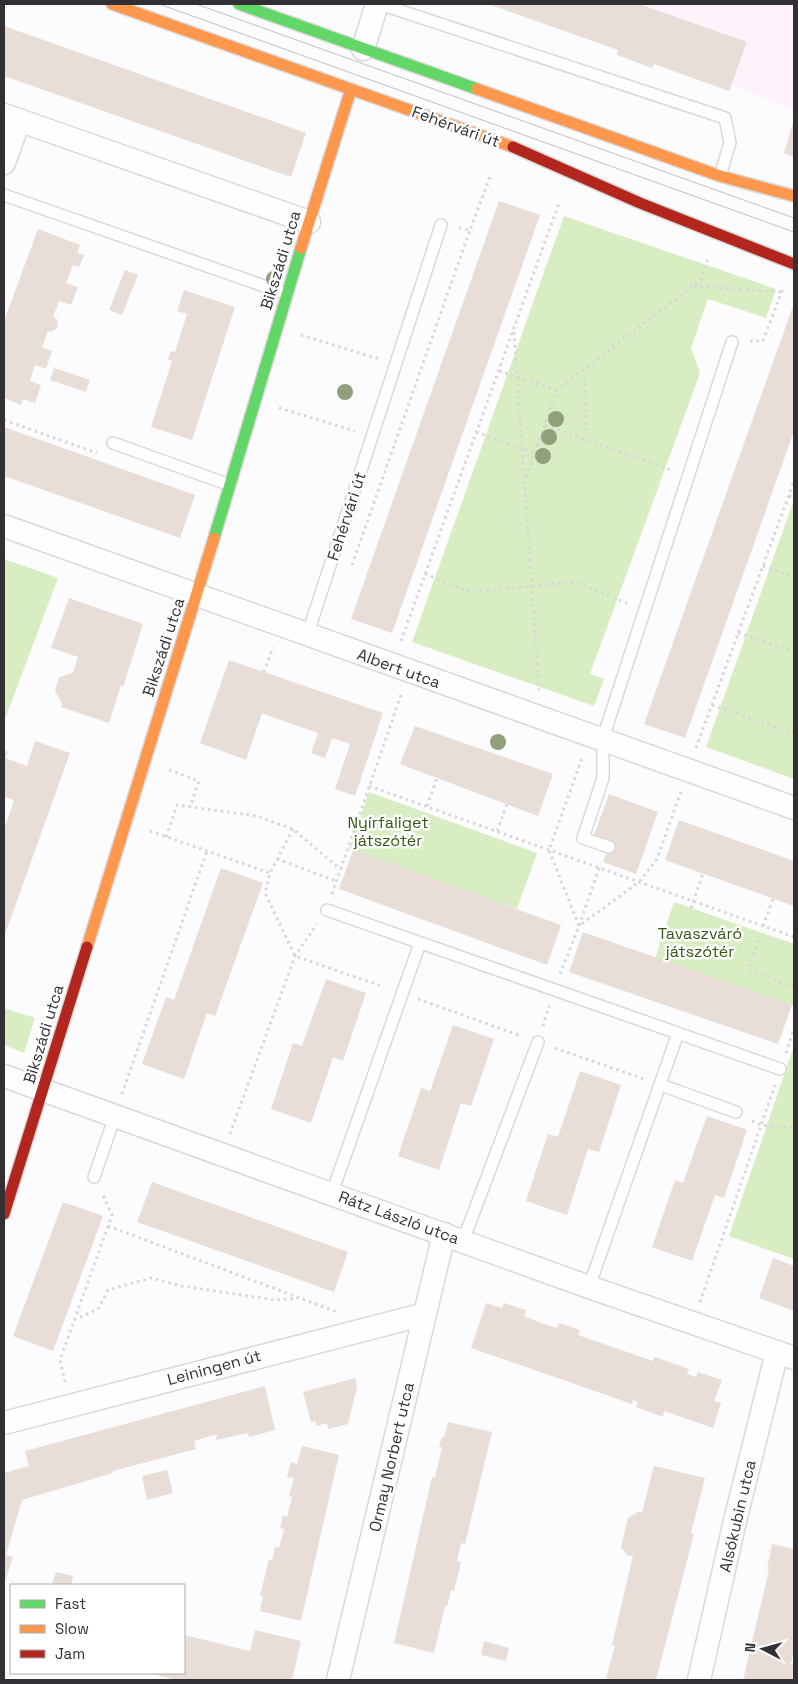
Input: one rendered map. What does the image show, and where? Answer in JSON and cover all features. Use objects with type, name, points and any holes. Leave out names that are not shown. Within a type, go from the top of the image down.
[{"type":"street","name":"Fehérvári út","points":[[112,4],[531,153],[640,203],[794,264]]},
{"type":"street","points":[[239,4],[720,176],[794,196]]},
{"type":"street","points":[[363,49],[378,4]]},
{"type":"street","name":"Bikszádi utca","points":[[4,1214],[351,89]]},
{"type":"street","points":[[4,163],[12,118],[309,222]]},
{"type":"street","name":"Albert utca","points":[[4,526],[307,636],[603,738],[794,808]]},
{"type":"street","name":"Rátz László utca","points":[[4,1076],[589,1287],[786,1355]]},
{"type":"street","name":"Ormay Norbert utca","points":[[338,1680],[425,1314],[453,1238]]},
{"type":"street","name":"Leiningen út","points":[[4,1423],[425,1314]]},
{"type":"street","name":"Alsókubin utca","points":[[699,1680],[734,1521],[786,1355]]},
{"type":"lane","points":[[378,4],[725,118],[730,144],[720,176]]},
{"type":"lane","points":[[4,195],[287,294]]},
{"type":"lane","name":"Fehérvári út","points":[[307,636],[441,225]]},
{"type":"lane","points":[[609,847],[584,838],[604,778],[603,738],[732,342]]},
{"type":"lane","points":[[112,443],[230,485]]},
{"type":"lane","points":[[326,910],[780,1069]]},
{"type":"lane","points":[[332,1193],[420,943]]},
{"type":"lane","points":[[589,1287],[678,1033]]},
{"type":"lane","points":[[453,1238],[538,1042]]},
{"type":"lane","points":[[661,1085],[736,1112]]},
{"type":"lane","points":[[94,1177],[114,1116]]},
{"type":"path","points":[[350,571],[490,177]]},
{"type":"path","points":[[401,642],[560,203]]},
{"type":"path","points":[[441,225],[470,230]]},
{"type":"path","points":[[524,480],[557,390],[700,281],[708,257]]},
{"type":"path","points":[[732,342],[763,341],[784,285]]},
{"type":"path","points":[[694,286],[781,292]]},
{"type":"path","points":[[514,328],[539,690]]},
{"type":"path","points":[[298,334],[396,364]]},
{"type":"path","points":[[584,370],[587,440]]},
{"type":"path","points":[[499,371],[557,390]]},
{"type":"path","points":[[276,407],[372,437]]},
{"type":"path","points":[[4,420],[99,454],[112,443]]},
{"type":"path","points":[[545,425],[688,476]]},
{"type":"path","points":[[476,432],[534,453]]},
{"type":"path","points":[[599,868],[579,926],[639,882],[657,859],[688,769],[794,481]]},
{"type":"path","points":[[789,496],[794,498]]},
{"type":"path","points":[[763,566],[792,576]]},
{"type":"path","points":[[425,574],[471,592],[575,582],[644,610]]},
{"type":"path","points":[[738,633],[794,652]]},
{"type":"path","points":[[712,705],[794,734]]},
{"type":"path","points":[[144,761],[198,781],[190,807]]},
{"type":"path","points":[[427,806],[437,778]]},
{"type":"path","points":[[369,786],[794,937]]},
{"type":"path","points":[[497,831],[507,804]]},
{"type":"path","points":[[166,837],[177,805],[256,816],[293,830],[340,869]]},
{"type":"path","points":[[125,823],[270,873]]},
{"type":"path","points":[[293,830],[270,873],[264,894],[295,956],[661,1085]]},
{"type":"path","points":[[114,1116],[206,851]]},
{"type":"path","points":[[277,859],[336,881]]},
{"type":"path","points":[[691,908],[703,873]]},
{"type":"path","points":[[763,926],[773,899]]},
{"type":"path","points":[[560,976],[577,930]]},
{"type":"path","points":[[758,940],[748,970],[794,987]]},
{"type":"path","points":[[692,1323],[794,1029]]},
{"type":"path","points":[[736,1112],[761,1125],[794,1128]]},
{"type":"path","points":[[70,1405],[60,1360],[112,1215],[94,1177]]},
{"type":"path","points":[[108,1226],[340,1313]]},
{"type":"path","points":[[74,1320],[98,1309],[108,1290],[151,1278],[182,1286],[275,1300],[299,1297]]},
{"type":"shaded area","points":[[487,4],[794,4],[794,110],[732,85],[729,91],[654,64],[652,68],[617,55],[618,50]]},
{"type":"green space","points":[[564,216],[776,289],[766,318],[708,299],[691,348],[700,373],[590,674],[604,679],[594,706],[412,642]]},
{"type":"green space","points":[[794,500],[794,779],[706,747]]},
{"type":"green space","points":[[4,559],[58,578],[4,722]]},
{"type":"green space","name":"Nyírfaliget játszótér","points":[[369,792],[537,853],[517,909],[349,849]]},
{"type":"green space","name":"Tavaszváró játszótér","points":[[674,902],[794,944],[794,1006],[655,958]]},
{"type":"green space","points":[[4,1008],[35,1018],[24,1053],[4,1045]]},
{"type":"green space","points":[[794,1046],[794,1259],[729,1236]]},
{"type":"building","points":[[488,4],[639,4],[747,42],[729,91],[654,64],[652,68],[617,55],[618,50]]},
{"type":"building","points":[[4,26],[306,133],[291,177],[4,76]]},
{"type":"building","points":[[794,119],[794,157],[784,153]]},
{"type":"building","points":[[499,201],[540,215],[392,633],[351,619]]},
{"type":"building","points":[[38,229],[80,245],[77,253],[84,255],[79,267],[73,265],[66,283],[78,287],[71,305],[59,301],[53,317],[57,319],[58,328],[51,332],[48,331],[42,347],[52,351],[46,369],[35,365],[30,381],[41,385],[35,403],[23,399],[21,405],[4,398],[4,321]]},
{"type":"building","points":[[125,270],[138,275],[122,315],[109,310]]},
{"type":"building","points":[[184,290],[235,307],[192,440],[151,427],[172,361],[168,359],[171,351],[175,352],[187,314],[177,311]]},
{"type":"building","points":[[793,306],[794,431],[685,738],[644,724]]},
{"type":"building","points":[[54,368],[90,380],[86,392],[50,380]]},
{"type":"building","points":[[4,427],[195,495],[180,538],[4,476]]},
{"type":"building","points":[[69,598],[143,624],[123,687],[121,685],[109,723],[61,707],[62,703],[55,691],[59,677],[73,673],[78,657],[51,648]]},
{"type":"building","points":[[229,660],[383,713],[355,796],[335,789],[350,744],[332,738],[325,758],[311,753],[318,733],[262,713],[246,760],[200,743]]},
{"type":"building","points":[[415,726],[553,774],[538,816],[400,764]]},
{"type":"building","points":[[35,741],[70,753],[4,937],[4,830],[14,800],[4,797],[4,750],[8,752],[5,758],[27,766]]},
{"type":"building","points":[[609,794],[658,812],[636,874],[603,862],[611,841],[594,835]]},
{"type":"building","points":[[679,820],[794,861],[794,906],[665,860]]},
{"type":"building","points":[[353,850],[561,925],[547,965],[339,889]]},
{"type":"building","points":[[221,868],[263,883],[215,1016],[207,1013],[184,1079],[142,1064],[166,997],[174,1000]]},
{"type":"building","points":[[583,932],[792,1005],[778,1044],[569,972]]},
{"type":"building","points":[[326,979],[366,993],[343,1061],[333,1057],[311,1123],[271,1109],[293,1043],[302,1046]]},
{"type":"building","points":[[453,1025],[494,1039],[471,1106],[461,1103],[439,1170],[398,1156],[421,1088],[430,1091]]},
{"type":"building","points":[[580,1071],[621,1085],[599,1152],[588,1149],[567,1215],[526,1201],[548,1134],[558,1137]]},
{"type":"building","points":[[707,1116],[747,1130],[724,1198],[715,1195],[692,1261],[652,1247],[675,1180],[683,1183]]},
{"type":"building","points":[[152,1182],[348,1252],[334,1292],[137,1222]]},
{"type":"building","points":[[63,1202],[103,1216],[53,1351],[13,1336]]},
{"type":"building","points":[[773,1258],[794,1266],[794,1311],[759,1298]]},
{"type":"building","points":[[486,1303],[502,1308],[504,1303],[526,1310],[524,1316],[541,1323],[557,1328],[559,1323],[580,1330],[578,1335],[653,1361],[655,1357],[689,1369],[687,1374],[696,1377],[698,1372],[722,1380],[714,1401],[721,1403],[713,1428],[664,1411],[663,1417],[636,1407],[638,1402],[633,1400],[632,1404],[471,1348]]},
{"type":"building","points":[[355,1378],[357,1387],[348,1424],[328,1429],[327,1423],[317,1426],[316,1421],[311,1422],[303,1392]]},
{"type":"building","points":[[265,1386],[275,1430],[249,1437],[248,1433],[216,1440],[217,1434],[194,1441],[196,1449],[113,1471],[113,1473],[22,1500],[6,1555],[13,1557],[4,1585],[4,1473],[29,1466],[25,1451]]},
{"type":"building","points":[[448,1422],[492,1432],[465,1544],[461,1543],[457,1561],[461,1562],[454,1591],[451,1590],[447,1607],[445,1606],[434,1653],[394,1643],[432,1477],[435,1477],[442,1448],[439,1447]]},
{"type":"building","points":[[302,1446],[339,1455],[301,1621],[260,1611],[263,1596],[260,1596],[269,1559],[272,1560],[275,1547],[279,1548],[284,1529],[280,1528],[283,1515],[287,1517],[292,1497],[289,1496],[294,1478],[287,1477],[291,1462],[297,1464]]},
{"type":"building","points":[[654,1466],[705,1478],[691,1533],[694,1534],[656,1680],[615,1680],[606,1678],[615,1646],[612,1645],[633,1556],[627,1555],[621,1547],[628,1518],[638,1512],[642,1512]]},
{"type":"building","points":[[167,1470],[173,1493],[147,1500],[142,1476]]},
{"type":"building","points":[[772,1544],[794,1549],[794,1651],[791,1664],[794,1664],[794,1680],[743,1680],[769,1570],[767,1569]]},
{"type":"building","points":[[56,1572],[73,1576],[71,1584],[52,1584]]},
{"type":"building","points":[[255,1630],[301,1641],[292,1680],[177,1680],[152,1674],[185,1674],[185,1635],[250,1651]]},
{"type":"building","points":[[484,1641],[509,1648],[506,1661],[481,1655]]},
{"type":"tram line","points":[[159,4],[794,232]]},
{"type":"tram line","points":[[196,4],[794,218]]},
{"type":"traffic: fast","points":[[239,4],[477,89]]},
{"type":"traffic: fast","points":[[214,538],[301,248]]},
{"type":"traffic: slow","points":[[112,4],[513,147]]},
{"type":"traffic: slow","points":[[301,248],[351,89]]},
{"type":"traffic: slow","points":[[477,89],[720,176],[794,196]]},
{"type":"traffic: slow","points":[[87,947],[214,538]]},
{"type":"traffic: jam","points":[[513,147],[640,203],[794,264]]},
{"type":"traffic: jam","points":[[4,1214],[87,947]]}]
